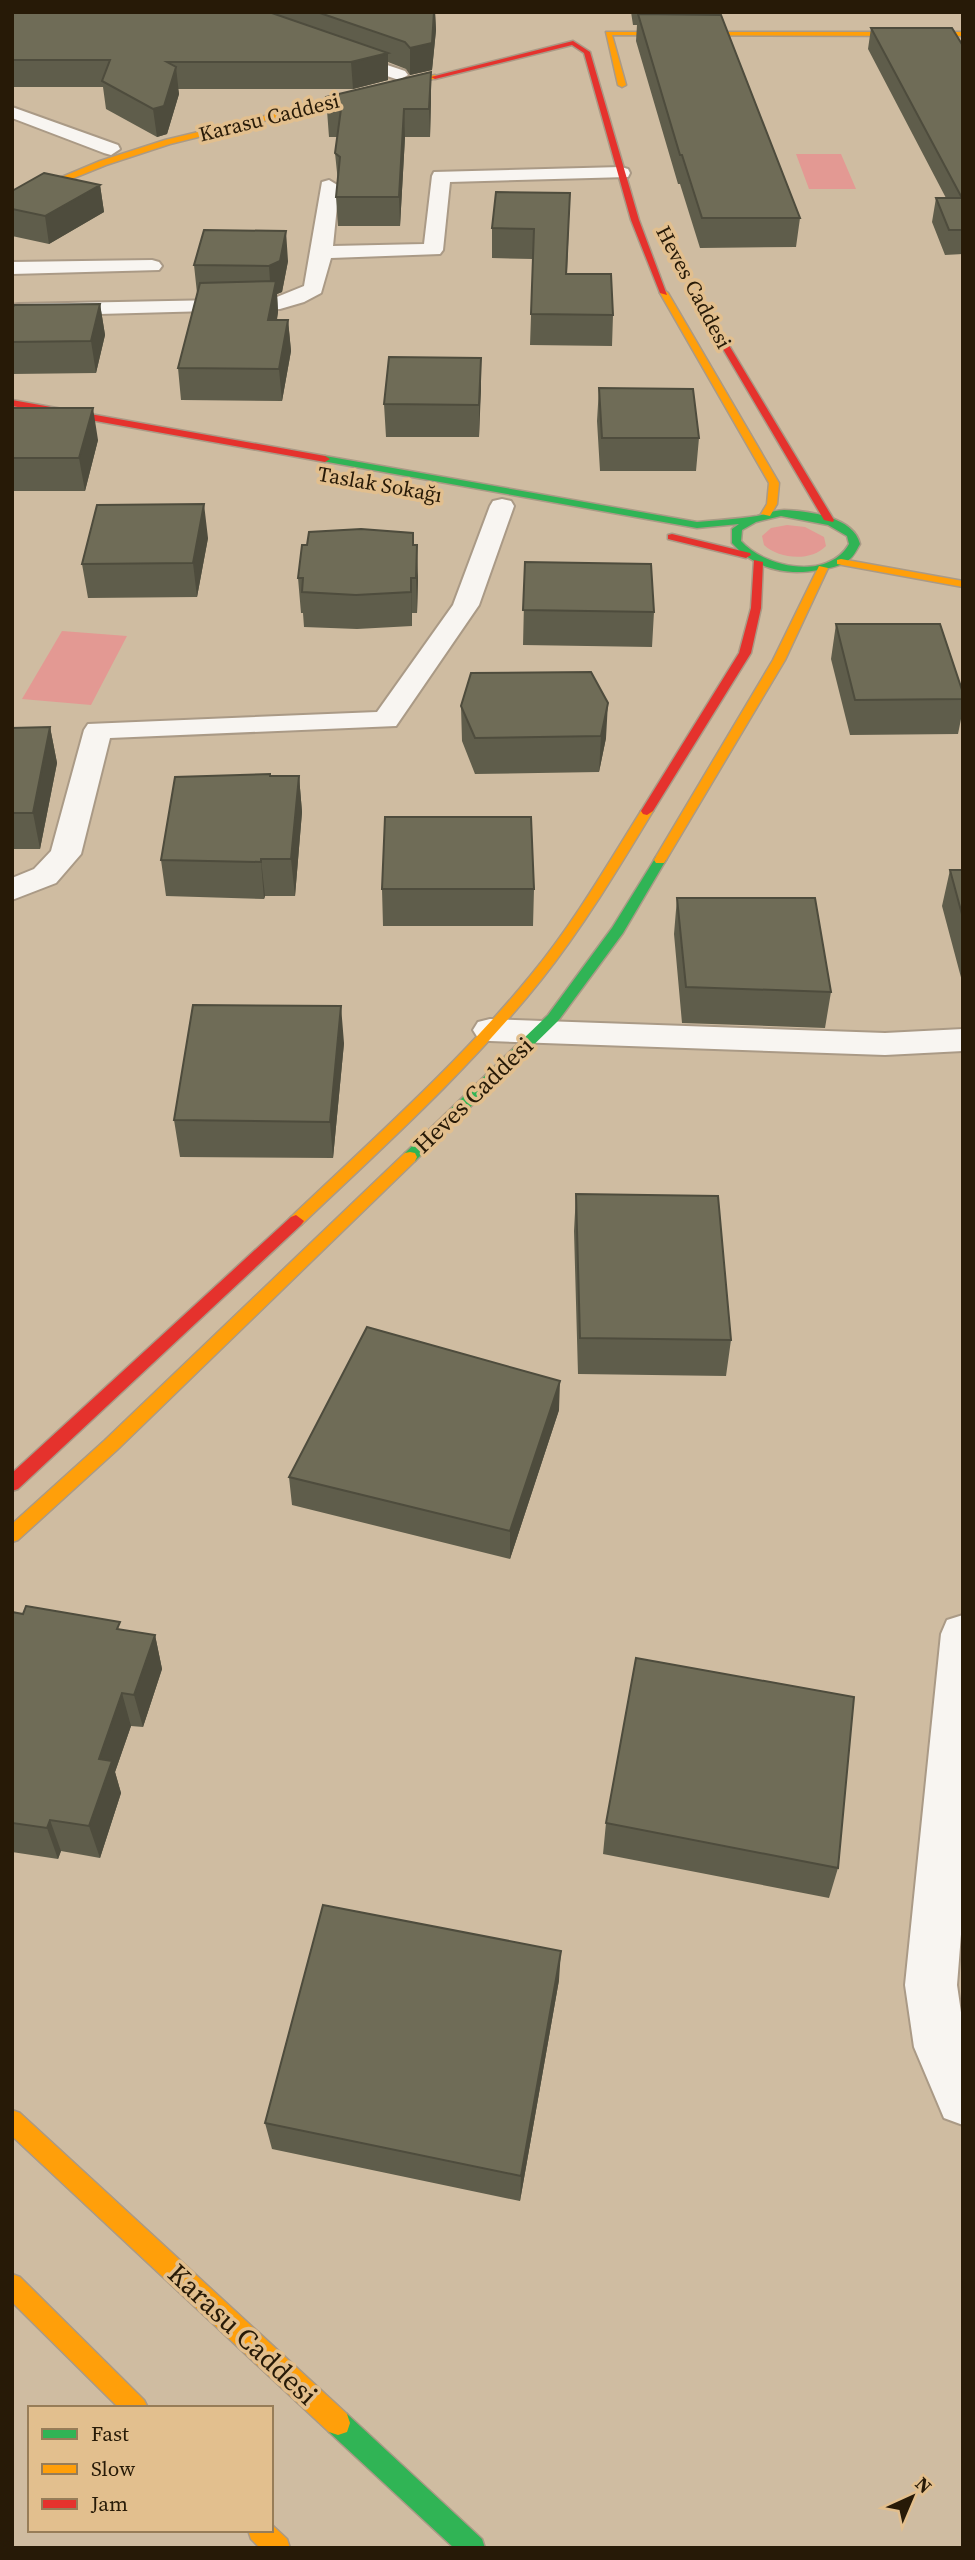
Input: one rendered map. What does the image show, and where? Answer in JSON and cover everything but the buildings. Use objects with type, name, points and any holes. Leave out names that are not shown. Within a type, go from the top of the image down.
[{"type":"street","points":[[603,22],[963,23]]},
{"type":"street","points":[[603,22],[963,34]]},
{"type":"street","points":[[603,22],[626,102]]},
{"type":"street","name":"Karasu Caddesi","points":[[12,201],[80,172],[168,142],[586,42],[603,22]]},
{"type":"street","name":"Karasu Caddesi","points":[[12,186],[111,149],[268,105],[399,75],[556,31],[555,39],[573,43]]},
{"type":"street","name":"Heves Caddesi","points":[[12,1484],[241,1274],[518,999],[582,915],[745,653],[756,608],[752,559],[738,548],[735,540],[743,524],[760,517],[775,493],[770,473],[657,281],[621,173],[587,52],[573,43]]},
{"type":"street","points":[[323,49],[399,75]]},
{"type":"street","points":[[12,112],[111,149]]},
{"type":"street","points":[[322,252],[433,250],[441,176],[621,173]]},
{"type":"street","points":[[12,321],[18,310],[201,307],[285,302],[314,289],[322,252],[328,186]]},
{"type":"street","points":[[12,268],[152,267]]},
{"type":"street","name":"Heves Caddesi","points":[[711,323],[829,520],[849,534],[853,542],[846,556]]},
{"type":"street","name":"Taslak Sokağı","points":[[12,403],[697,525],[798,513],[829,520]]},
{"type":"street","name":"Taslak Sokağı","points":[[12,418],[693,541],[790,569],[823,568],[846,556]]},
{"type":"street","points":[[12,890],[45,876],[66,854],[98,730],[386,720],[466,605],[502,506]]},
{"type":"street","points":[[846,556],[963,570]]},
{"type":"street","points":[[846,556],[963,584]]},
{"type":"street","name":"Heves Caddesi","points":[[12,1535],[111,1445],[553,1017],[618,930],[779,660],[823,568]]},
{"type":"street","points":[[489,1030],[885,1044],[963,1040]]},
{"type":"street","points":[[963,1634],[931,1985],[933,2017],[940,2048],[963,2099]]},
{"type":"street","name":"Karasu Caddesi","points":[[12,2121],[473,2548]]},
{"type":"street","points":[[12,2285],[134,2406]]},
{"type":"street","points":[[262,2532],[278,2548]]},
{"type":"shaded area","points":[[796,154],[841,154],[856,189],[809,189]]},
{"type":"shaded area","points":[[787,525],[805,527],[824,537],[826,546],[812,555],[795,557],[770,550],[764,545],[762,536],[771,528]]},
{"type":"shaded area","points":[[62,631],[127,636],[91,705],[22,699]]},
{"type":"traffic: fast","points":[[325,459],[697,525],[753,519]]},
{"type":"traffic: fast","points":[[781,513],[832,522],[852,535],[854,544],[848,555],[837,563],[787,569],[754,558],[736,541],[737,529],[752,520],[781,513]]},
{"type":"traffic: fast","points":[[410,1157],[553,1018],[618,930],[660,860]]},
{"type":"traffic: fast","points":[[338,2423],[473,2548]]},
{"type":"traffic: slow","points":[[622,85],[608,33],[963,34]]},
{"type":"traffic: slow","points":[[12,201],[103,163],[168,142],[435,77]]},
{"type":"traffic: slow","points":[[664,293],[774,483],[772,504],[766,514]]},
{"type":"traffic: slow","points":[[841,562],[963,584]]},
{"type":"traffic: slow","points":[[660,860],[779,660],[823,568]]},
{"type":"traffic: slow","points":[[296,1221],[438,1085],[518,999],[570,932],[647,811]]},
{"type":"traffic: slow","points":[[12,1535],[111,1445],[410,1157]]},
{"type":"traffic: slow","points":[[12,2121],[338,2423]]},
{"type":"traffic: slow","points":[[12,2285],[134,2406]]},
{"type":"traffic: slow","points":[[262,2532],[278,2548]]},
{"type":"traffic: jam","points":[[435,77],[573,43],[587,52],[635,220],[664,293]]},
{"type":"traffic: jam","points":[[717,332],[829,520]]},
{"type":"traffic: jam","points":[[12,403],[325,459]]},
{"type":"traffic: jam","points":[[672,537],[746,555]]},
{"type":"traffic: jam","points":[[647,811],[745,653],[756,608],[758,562]]},
{"type":"traffic: jam","points":[[12,1484],[296,1221]]}]
